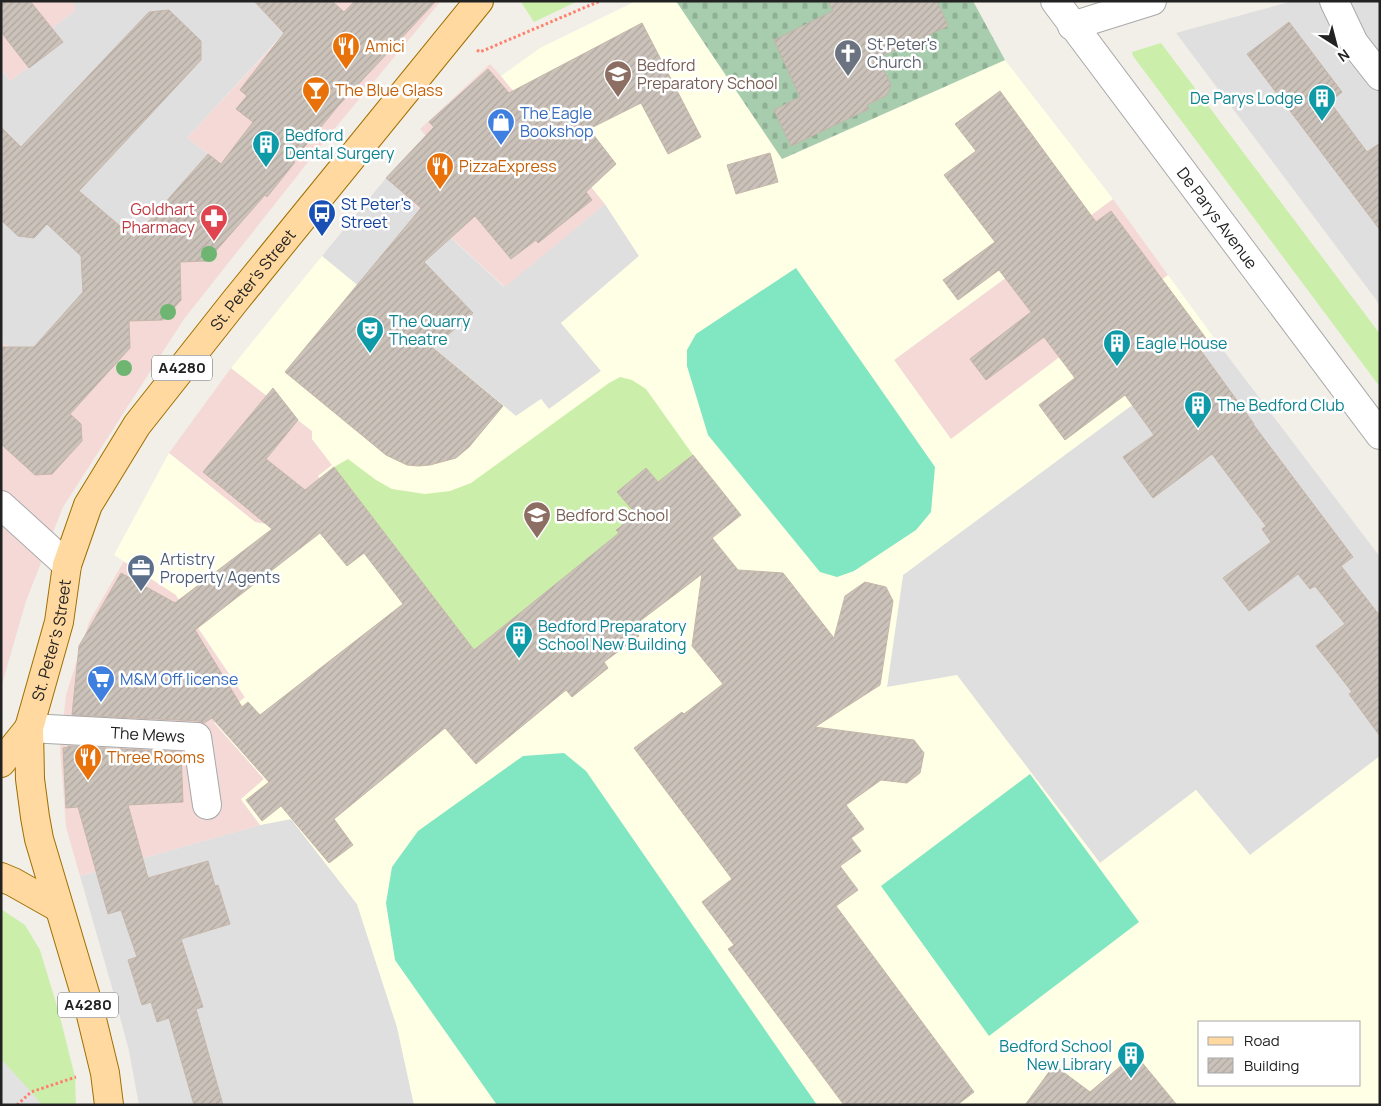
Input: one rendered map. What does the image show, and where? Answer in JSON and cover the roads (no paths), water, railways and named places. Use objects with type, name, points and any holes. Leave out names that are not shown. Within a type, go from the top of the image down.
[{"type":"main road","name":"St. Peter's Street","points":[[29,728],[59,622],[67,565],[88,505],[137,426],[235,301],[479,1]]},
{"type":"main road","name":"A4280","points":[[1,763],[29,728]]},
{"type":"main road","name":"A4280","points":[[29,728],[30,779],[39,839],[89,1007],[109,1105]]},
{"type":"main road","points":[[1,878],[13,882],[59,908]]},
{"type":"street","name":"De Parys Avenue","points":[[1055,1],[1380,435]]},
{"type":"street","points":[[1072,26],[1152,1]]},
{"type":"street","points":[[1334,1],[1354,42],[1380,76]]},
{"type":"street","points":[[1,505],[67,565]]},
{"type":"street","name":"The Mews","points":[[29,728],[197,737],[207,805]]},
{"type":"place","name":"Amici","points":[[346,70]]},
{"type":"place","name":"St Peter's Church","points":[[848,77]]},
{"type":"place","name":"Bedford Preparatory School","points":[[618,98]]},
{"type":"place","name":"The Blue Glass","points":[[316,114]]},
{"type":"place","name":"De Parys Lodge","points":[[1322,122]]},
{"type":"place","name":"The Eagle Bookshop","points":[[501,146]]},
{"type":"place","name":"Bedford Dental Surgery","points":[[266,168]]},
{"type":"place","name":"PizzaExpress","points":[[440,190]]},
{"type":"place","name":"St Peter's Street","points":[[322,237]]},
{"type":"place","name":"Goldhart Pharmacy","points":[[214,242]]},
{"type":"place","name":"The Quarry Theatre","points":[[370,354]]},
{"type":"place","name":"Eagle House","points":[[1117,367]]},
{"type":"place","name":"The Bedford Club","points":[[1198,429]]},
{"type":"place","name":"Bedford School","points":[[537,539]]},
{"type":"place","name":"Artistry Property Agents","points":[[141,592]]},
{"type":"place","name":"Bedford Preparatory School New Building","points":[[519,659]]},
{"type":"place","name":"M&M Off license","points":[[101,703]]},
{"type":"place","name":"Three Rooms","points":[[88,781]]},
{"type":"place","name":"Bedford School New Library","points":[[1131,1079]]}]
